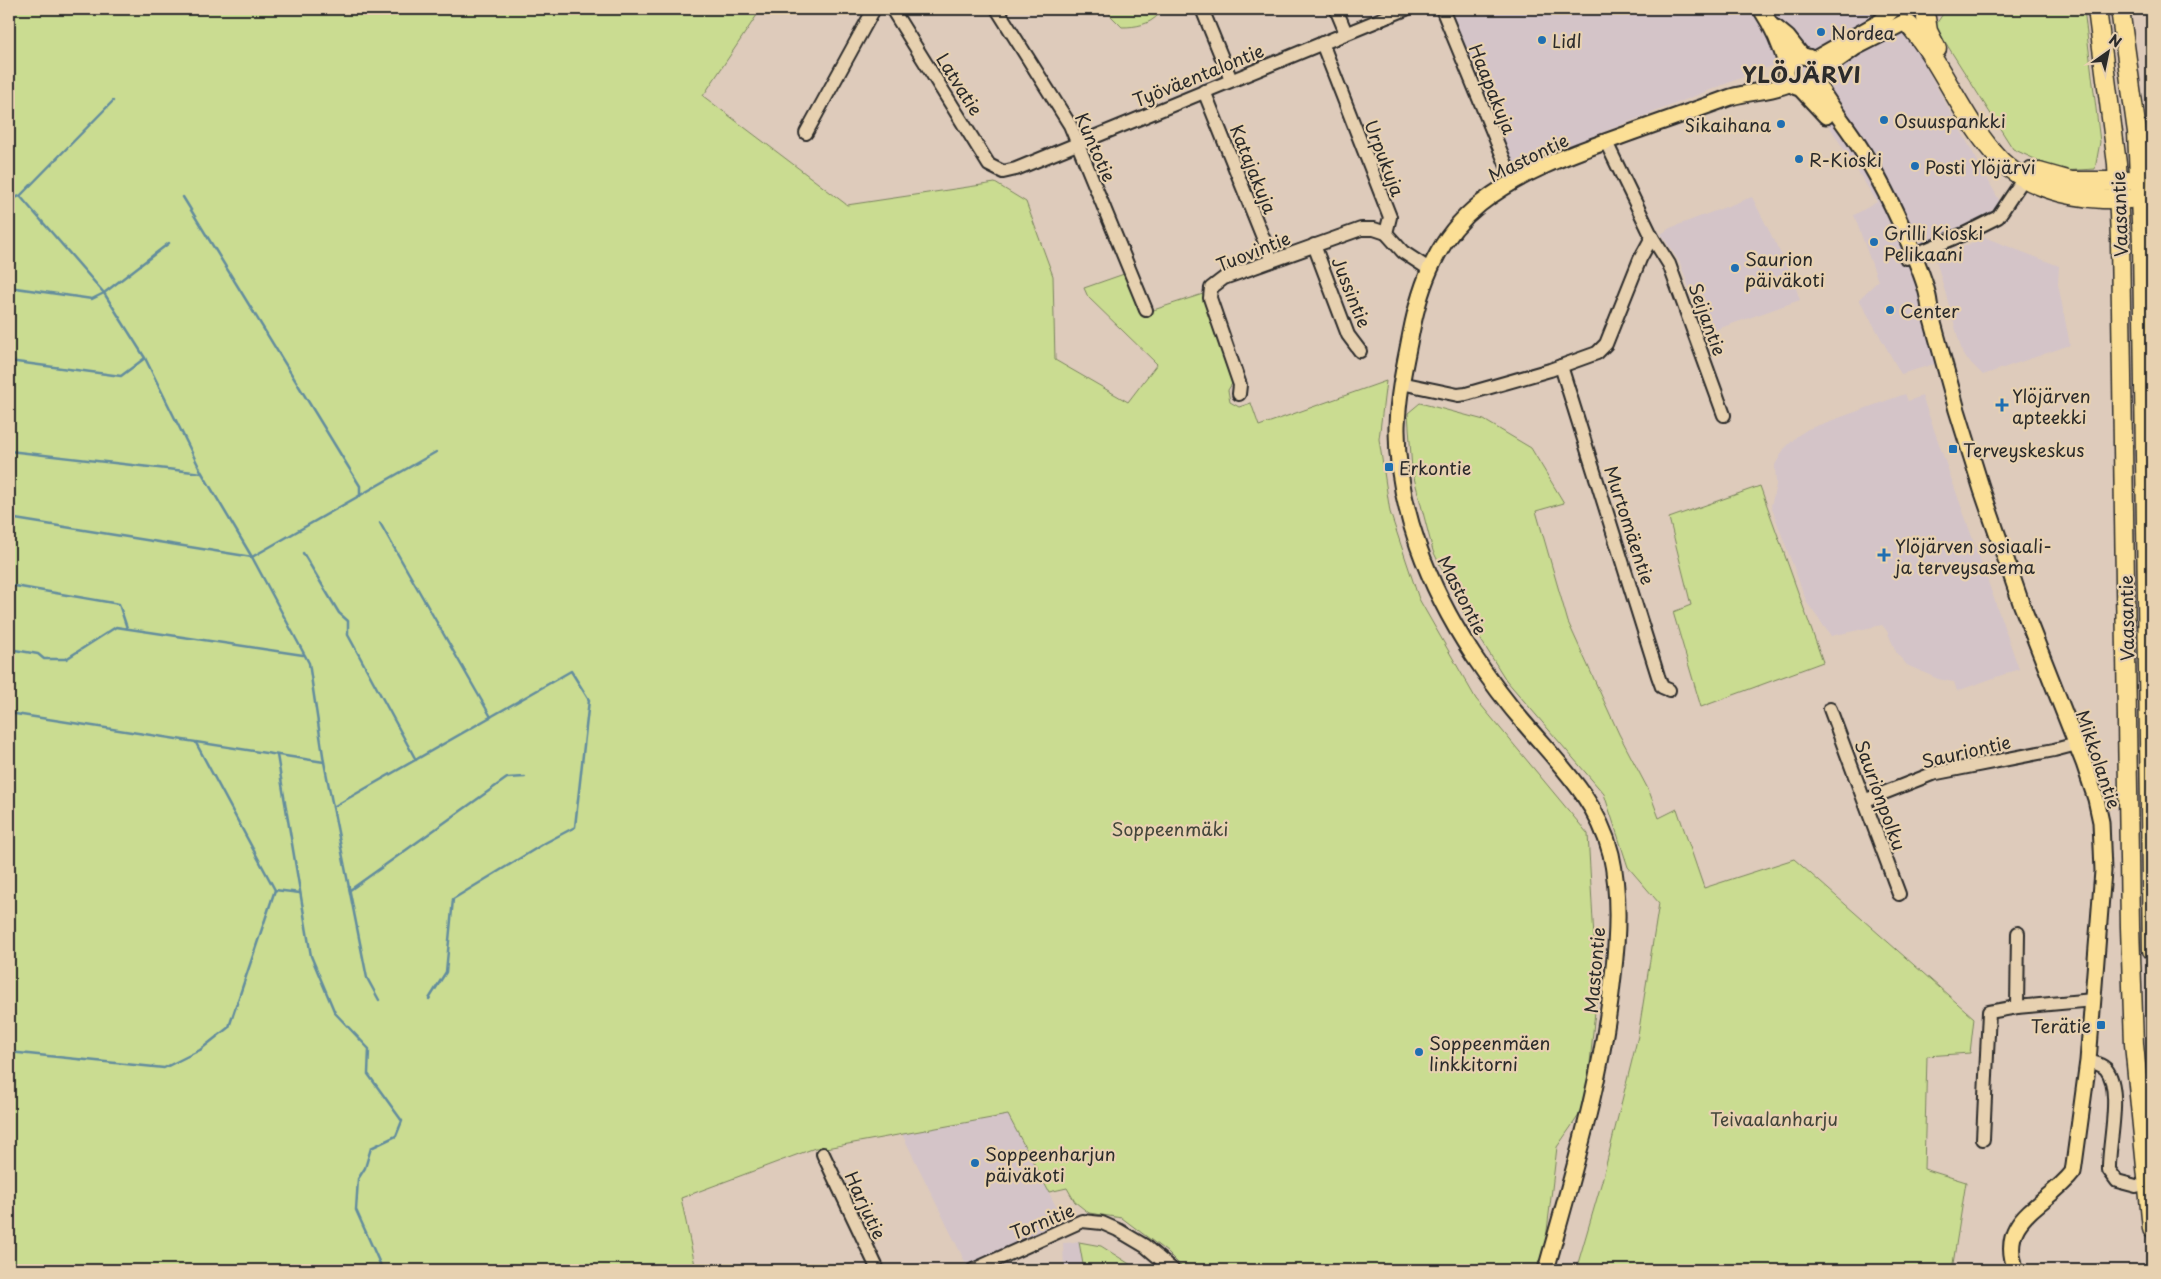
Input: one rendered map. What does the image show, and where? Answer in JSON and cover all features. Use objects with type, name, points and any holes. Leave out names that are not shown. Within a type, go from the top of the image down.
[{"type":"highway","name":"Vaasantie","points":[[2097,9],[2107,82],[2118,200],[2123,338],[2130,908],[2134,1044],[2152,1229]]},
{"type":"highway","name":"Vaasantie","points":[[2120,9],[2136,123],[2140,199],[2152,950]]},
{"type":"highway","points":[[1929,13],[1928,31],[1935,45],[1994,140],[2027,174],[2071,181],[2139,181]]},
{"type":"highway","points":[[1900,16],[1944,75],[1993,151],[2005,165],[2068,194],[2098,199],[2140,199]]},
{"type":"main road","points":[[1761,9],[1772,25],[1791,78],[1806,88],[1817,77],[1856,47],[1900,16]]},
{"type":"main road","points":[[1791,78],[1793,59],[1808,58],[1880,22],[1900,16],[1919,24],[1929,13]]},
{"type":"main road","points":[[1772,25],[1818,66],[1817,77]]},
{"type":"main road","name":"Mikkolantie","points":[[1817,77],[1824,99],[1864,154],[1901,222],[1924,303],[1930,312],[1957,410],[1982,490],[2021,602],[2077,744],[2096,799],[2102,844],[2103,872],[2088,1061],[2073,1172],[2066,1181],[2023,1217],[2015,1228],[2011,1241],[2011,1253],[2016,1270]]},
{"type":"main road","name":"Mastontie","points":[[1546,1270],[1590,1110],[1608,1023],[1617,933],[1617,892],[1612,862],[1600,823],[1587,799],[1503,697],[1472,653],[1443,604],[1424,563],[1410,518],[1400,466],[1397,423],[1401,383],[1415,312],[1429,269],[1440,248],[1459,223],[1478,206],[1513,181],[1552,162],[1731,97],[1791,78]]},
{"type":"main road","name":"Mikkolantie","points":[[1791,78],[1817,104],[1856,159],[1910,256]]},
{"type":"street","points":[[806,133],[874,9]]},
{"type":"street","name":"Latvatie","points":[[892,9],[989,165],[1003,172]]},
{"type":"street","name":"Kuntotie","points":[[996,9],[1070,125],[1146,310]]},
{"type":"street","points":[[1202,9],[1231,80]]},
{"type":"street","points":[[1336,9],[1346,33]]},
{"type":"street","name":"Työväentalontie","points":[[1003,172],[1016,169],[1406,9]]},
{"type":"street","name":"Haapakuja","points":[[1442,9],[1513,181]]},
{"type":"street","name":"Urpukuja","points":[[1322,43],[1390,217],[1386,233]]},
{"type":"street","name":"Katajakuja","points":[[1204,91],[1272,260]]},
{"type":"street","points":[[1401,383],[1458,395],[1466,394],[1596,354],[1606,344],[1640,259],[1652,237],[1606,142]]},
{"type":"street","points":[[1910,256],[1966,233],[1998,217],[2027,174]]},
{"type":"street","name":"Tuovintie","points":[[1239,394],[1240,385],[1210,298],[1211,288],[1224,278],[1361,228],[1374,229],[1386,233]]},
{"type":"street","points":[[1386,233],[1403,252],[1429,269]]},
{"type":"street","name":"Seijantie","points":[[1652,237],[1669,264],[1724,415]]},
{"type":"street","name":"Jussintie","points":[[1314,246],[1348,335],[1360,351]]},
{"type":"street","name":"Murtomäentie","points":[[1560,366],[1658,676],[1662,687],[1669,690]]},
{"type":"street","name":"Saurionpolku","points":[[1830,709],[1866,800],[1899,894]]},
{"type":"street","name":"Sauriontie","points":[[1866,800],[1932,774],[2077,744]]},
{"type":"street","points":[[2017,1006],[2018,933]]},
{"type":"street","points":[[1983,1139],[1989,1012],[2017,1006],[2093,1000]]},
{"type":"street","points":[[2088,1061],[2098,1064],[2106,1070],[2112,1084],[2113,1111],[2109,1170],[2117,1181],[2136,1186]]},
{"type":"street","name":"Harjutie","points":[[823,1154],[878,1270]]},
{"type":"street","name":"Tornitie","points":[[973,1270],[1082,1221],[1102,1223],[1118,1230],[1145,1246],[1173,1270]]},
{"type":"shaded area","points":[[1448,9],[1892,9],[2009,218],[1988,231],[1921,259],[1951,359],[1901,374],[1859,299],[1878,281],[1854,215],[1877,202],[1821,113],[1800,92],[1779,63],[1517,166],[1513,162]]},
{"type":"shaded area","name":"Saurion päiväkoti","points":[[1752,197],[1791,274],[1800,300],[1706,333],[1680,263],[1661,234],[1670,228]]},
{"type":"shaded area","points":[[1984,237],[2059,266],[2058,284],[2070,345],[1983,375],[1963,355],[1936,260]]},
{"type":"shaded area","name":"Ylöjärven sosiaali- ja terveysasema","points":[[1905,394],[1908,401],[1922,396],[2019,669],[1957,691],[1954,682],[1938,679],[1907,665],[1897,654],[1887,631],[1882,625],[1831,636],[1807,603],[1771,506],[1776,485],[1775,465],[1784,449],[1797,436],[1808,429]]},
{"type":"shaded area","name":"Soppeenharjun päiväkoti","points":[[1009,1115],[1063,1220],[967,1266],[902,1134]]},
{"type":"shaded area","points":[[1079,1242],[1101,1246],[1139,1270],[1064,1270],[1063,1243]]},
{"type":"green space","name":"Soppeenmäki","points":[[9,9],[761,9],[703,96],[847,205],[995,183],[1026,202],[1053,276],[1055,360],[1128,402],[1157,364],[1088,297],[1084,288],[1124,274],[1141,314],[1206,293],[1235,379],[1228,390],[1230,402],[1239,407],[1251,403],[1259,426],[1386,381],[1379,439],[1390,512],[1419,599],[1476,699],[1588,834],[1597,990],[1586,1105],[1557,1147],[1546,1239],[1537,1270],[1185,1270],[1167,1252],[1122,1218],[1089,1213],[1075,1202],[1067,1188],[1049,1192],[1008,1115],[826,1148],[815,1148],[681,1198],[696,1270],[9,1270]]},
{"type":"green space","points":[[1104,9],[1156,9],[1159,14],[1151,21],[1142,25],[1122,27]]},
{"type":"green space","points":[[1946,9],[2084,9],[2100,142],[2095,169],[2061,171],[2013,149],[1935,26]]},
{"type":"green space","name":"Teivaalanharju","points":[[1420,403],[1484,420],[1531,448],[1564,503],[1536,511],[1568,622],[1619,734],[1649,791],[1659,818],[1677,809],[1704,888],[1794,859],[1974,1018],[1970,1053],[1927,1056],[1924,1169],[1966,1182],[1952,1270],[1576,1270],[1602,1181],[1638,1036],[1659,903],[1628,867],[1604,794],[1506,680],[1463,611],[1433,551],[1412,470],[1408,413]]},
{"type":"green space","points":[[1760,486],[1823,662],[1701,707],[1673,612],[1691,605],[1669,518]]},
{"type":"green space","points":[[1079,1242],[1101,1246],[1139,1270],[1084,1270]]},
{"type":"waterway","points":[[9,200],[20,196],[113,101]]},
{"type":"waterway","points":[[20,196],[104,293],[145,358],[202,473],[252,557],[309,663],[324,762],[367,978],[379,1000]]},
{"type":"waterway","points":[[183,197],[360,486],[360,496]]},
{"type":"waterway","points":[[9,287],[92,299],[104,293],[169,243]]},
{"type":"waterway","points":[[9,361],[121,376],[145,358]]},
{"type":"waterway","points":[[9,451],[202,473]]},
{"type":"waterway","points":[[9,518],[252,557],[436,452]]},
{"type":"waterway","points":[[380,523],[491,717]]},
{"type":"waterway","points":[[303,553],[339,613],[348,621],[348,635],[416,760]]},
{"type":"waterway","points":[[9,585],[119,604],[127,628]]},
{"type":"waterway","points":[[9,649],[38,654],[44,659],[66,659],[116,627],[303,655]]},
{"type":"waterway","points":[[333,807],[571,671],[589,700],[575,827],[453,899],[446,972],[429,999]]},
{"type":"waterway","points":[[9,713],[324,762]]},
{"type":"waterway","points":[[196,743],[275,890],[300,893]]},
{"type":"waterway","points":[[277,755],[311,956],[335,1013],[369,1049],[368,1074],[402,1121],[396,1136],[371,1148],[365,1168],[358,1179],[356,1210],[381,1266],[380,1270]]},
{"type":"waterway","points":[[350,890],[507,778],[525,777]]},
{"type":"waterway","points":[[9,1052],[164,1068],[200,1050],[229,1027],[275,890]]},
{"type":"place","name":"Nordea","points":[[1821,32]]},
{"type":"place","name":"Lidl","points":[[1542,40]]},
{"type":"place","name":"Osuuspankki","points":[[1884,120]]},
{"type":"place","name":"Sikaihana","points":[[1781,124]]},
{"type":"place","name":"R-Kioski","points":[[1799,159]]},
{"type":"place","name":"Posti Ylöjärvi","points":[[1915,166]]},
{"type":"place","name":"Grilli Kioski Pelikaani","points":[[1874,242]]},
{"type":"place","name":"Saurion päiväkoti","points":[[1735,268]]},
{"type":"place","name":"Center","points":[[1890,310]]},
{"type":"place","name":"Ylöjärven apteekki","points":[[2002,405]]},
{"type":"place","name":"Terveyskeskus","points":[[1953,449]]},
{"type":"place","name":"Erkontie","points":[[1389,467]]},
{"type":"place","name":"Ylöjärven sosiaali- ja terveysasema","points":[[1884,555]]},
{"type":"place","name":"Terätie","points":[[2101,1025]]},
{"type":"place","name":"Soppeenmäen linkkitorni","points":[[1419,1052]]},
{"type":"place","name":"Soppeenharjun päiväkoti","points":[[975,1163]]},
{"type":"district","name":"YLÖJÄRVI","points":[[1802,73]]}]
